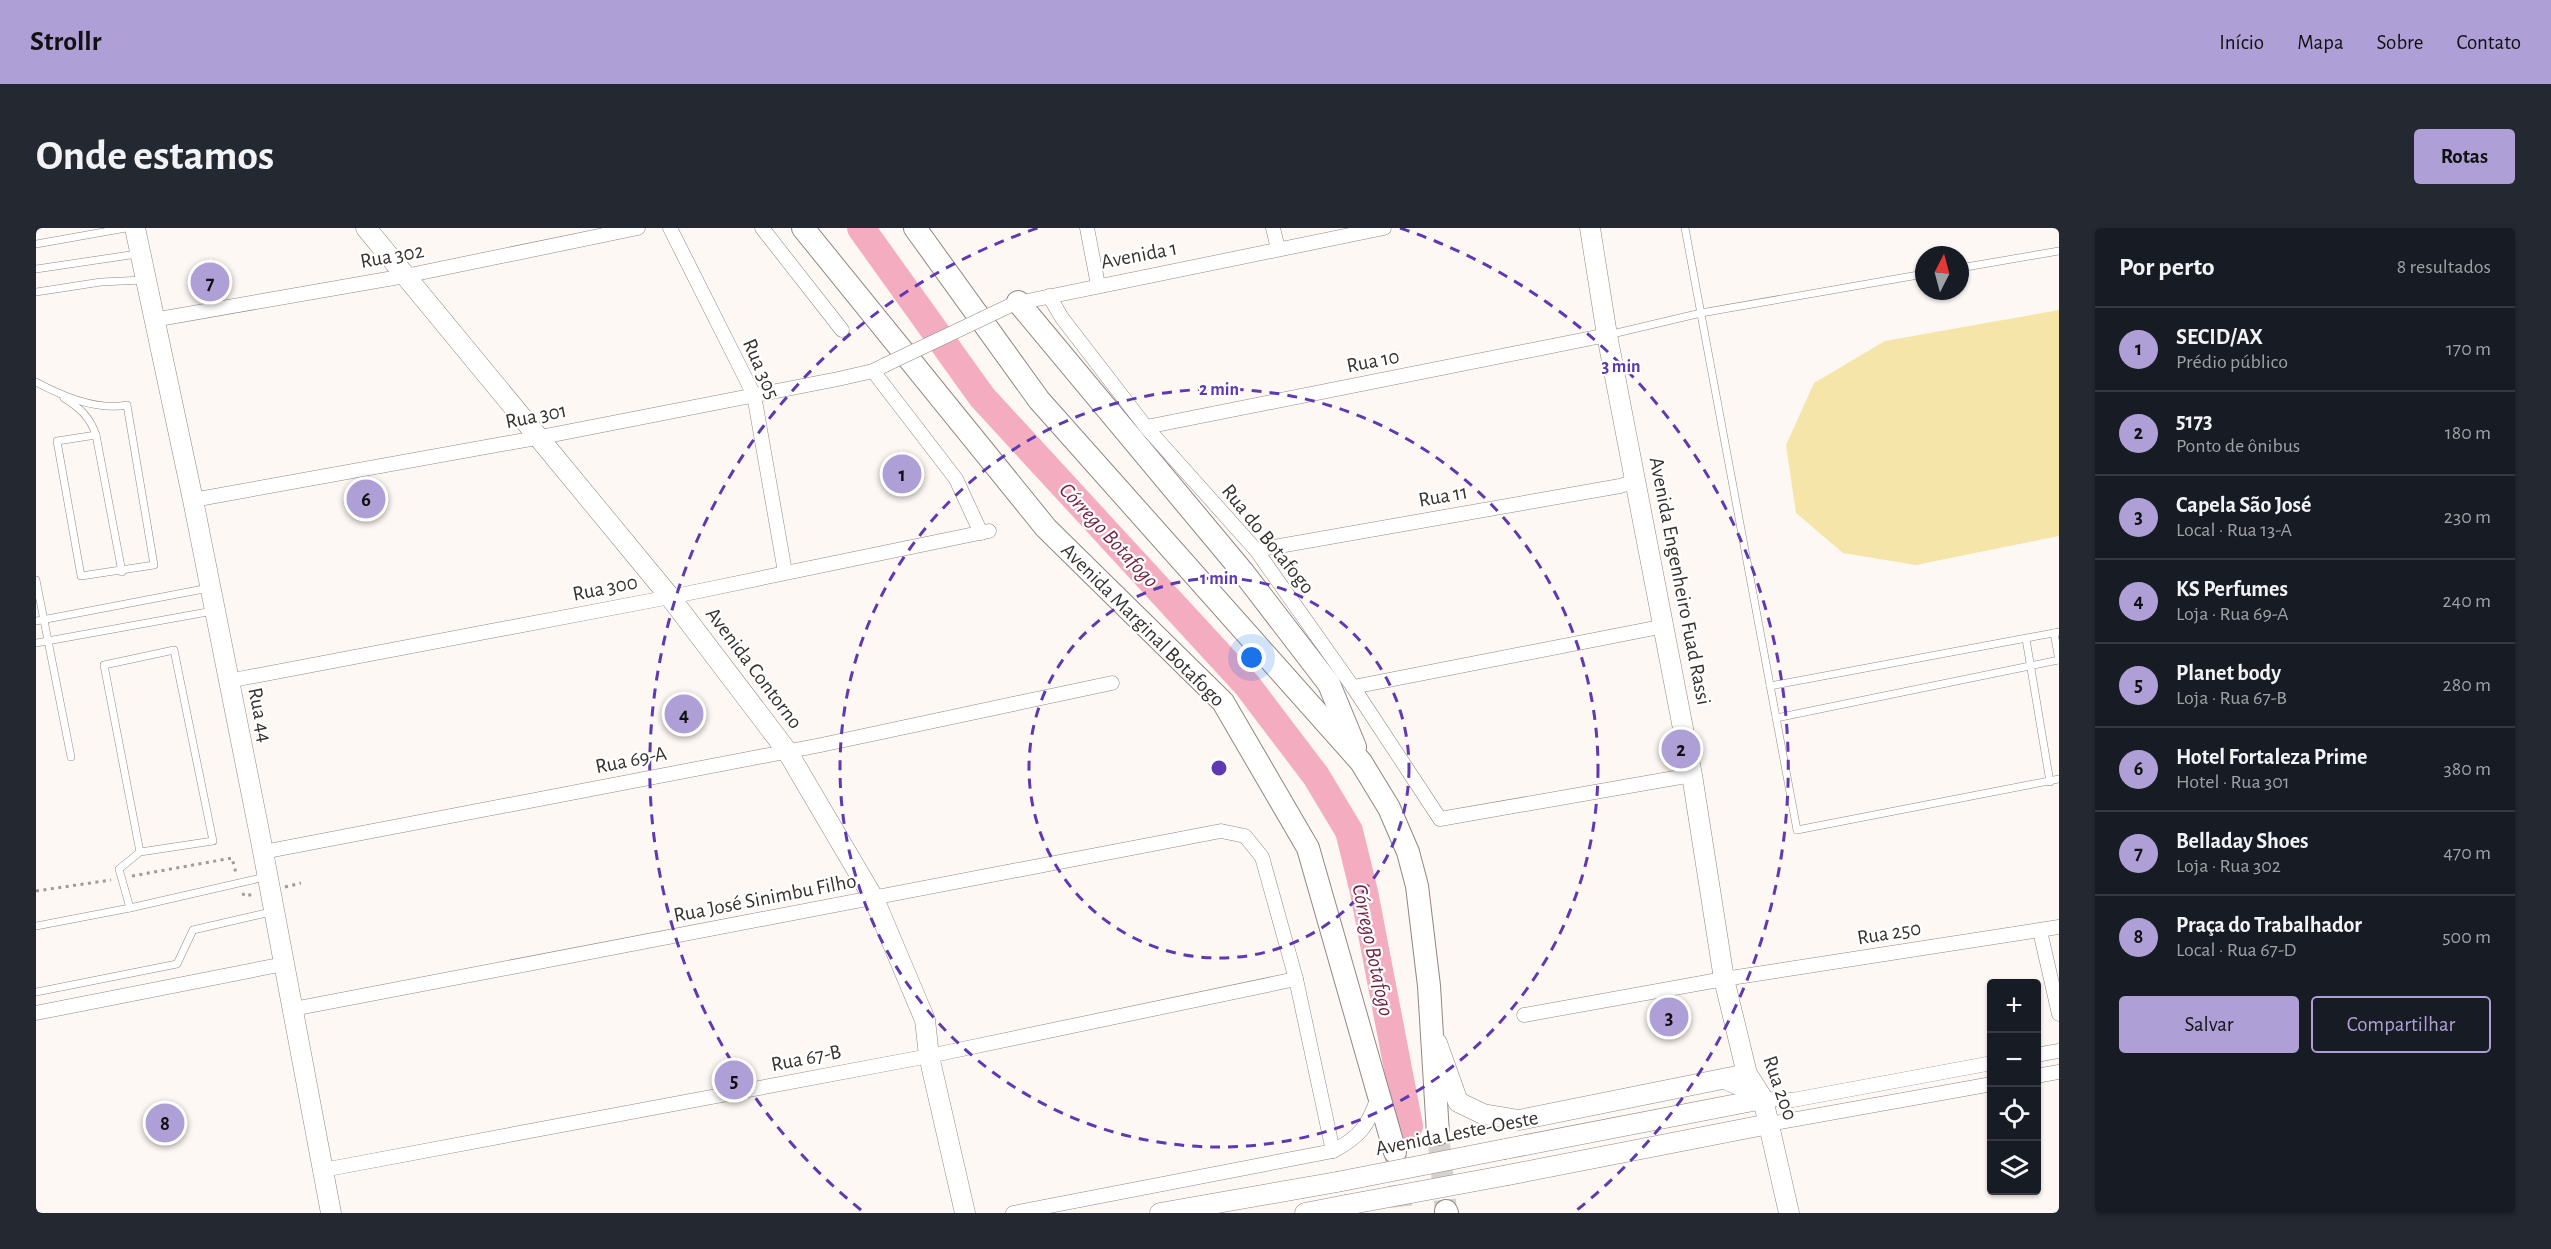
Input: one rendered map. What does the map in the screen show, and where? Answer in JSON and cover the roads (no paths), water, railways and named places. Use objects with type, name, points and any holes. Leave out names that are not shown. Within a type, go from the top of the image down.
[{"type":"main road","name":"Rua 44","points":[[135,228],[193,500],[263,852],[331,1213]]},
{"type":"main road","name":"Avenida Contorno","points":[[366,228],[536,438],[670,597],[788,751],[874,899],[925,1020],[929,1056],[965,1213]]},
{"type":"main road","name":"Avenida Marginal Botafogo","points":[[803,228],[1046,528],[1223,702],[1308,848],[1395,1152]]},
{"type":"main road","points":[[915,228],[1039,400],[1361,762]]},
{"type":"main road","name":"Avenida Engenheiro Fuad Rassi","points":[[1590,228],[1607,335],[1692,774],[1724,979]]},
{"type":"main road","points":[[1013,304],[1243,572],[1329,684],[1361,762],[1389,808],[1408,852],[1417,886],[1433,1032],[1438,1134]]},
{"type":"main road","name":"Rua 200","points":[[1724,979],[1748,1074],[1763,1099],[1789,1213]]},
{"type":"main road","points":[[1433,1032],[1458,1102],[1483,1114],[1519,1120],[1748,1074]]},
{"type":"main road","name":"Avenida Leste-Oeste","points":[[1160,1213],[1336,1182],[1763,1099]]},
{"type":"main road","points":[[1305,1213],[1769,1124]]},
{"type":"street","name":"Rua 302","points":[[153,320],[405,276],[638,228]]},
{"type":"street","name":"Rua 305","points":[[670,228],[754,395],[785,572]]},
{"type":"street","points":[[762,228],[842,330]]},
{"type":"street","points":[[1087,228],[1098,285]]},
{"type":"street","points":[[1273,228],[1278,249]]},
{"type":"street","name":"Avenida 1","points":[[879,368],[1013,304],[1384,228]]},
{"type":"street","name":"Rua do Botafogo","points":[[1049,296],[1062,318],[1146,427],[1256,550],[1353,687],[1440,819],[1692,774]]},
{"type":"street","name":"Rua 10","points":[[1146,427],[1607,335]]},
{"type":"street","name":"Rua 301","points":[[193,500],[536,438],[879,368]]},
{"type":"street","name":"Rua 300","points":[[228,681],[670,597],[985,532],[956,479],[879,368]]},
{"type":"street","name":"Rua 11","points":[[1256,550],[1620,486],[1636,481]]},
{"type":"street","points":[[1353,687],[1665,626]]},
{"type":"street","name":"Rua 69-A","points":[[263,852],[788,751],[1112,683]]},
{"type":"street","name":"Rua José Sinimbu Filho","points":[[292,1009],[1221,831],[1245,836],[1262,857],[1296,979]]},
{"type":"street","name":"Rua 250","points":[[1524,1015],[1724,979],[2059,927]]},
{"type":"street","points":[[2040,931],[2055,978],[2059,1014]]},
{"type":"street","points":[[36,1013],[284,964]]},
{"type":"street","points":[[1296,979],[1333,1151]]},
{"type":"street","name":"Rua 67-B","points":[[323,1170],[929,1056],[1296,979]]},
{"type":"street","points":[[2041,1054],[2059,1051]]},
{"type":"street","points":[[1720,1080],[1763,1099],[1793,1100],[1987,1065]]},
{"type":"street","points":[[2041,1075],[2059,1072]]},
{"type":"street","points":[[1769,1124],[1987,1085]]},
{"type":"street","points":[[1012,1213],[1333,1151],[1351,1142],[1362,1132],[1371,1117],[1378,1095]]},
{"type":"lane","points":[[36,244],[126,228]]},
{"type":"lane","points":[[1685,228],[1797,830],[2059,779]]},
{"type":"lane","points":[[1969,266],[2059,251]]},
{"type":"lane","points":[[36,269],[140,254]]},
{"type":"lane","points":[[1607,335],[1701,313],[1915,276]]},
{"type":"lane","points":[[36,292],[101,282],[145,280]]},
{"type":"lane","points":[[36,382],[81,409],[92,422],[122,572]]},
{"type":"lane","points":[[57,393],[108,406],[127,405],[154,566],[81,576],[57,441],[96,435]]},
{"type":"lane","points":[[36,580],[40,621],[48,641],[70,757]]},
{"type":"lane","points":[[40,621],[209,588]]},
{"type":"lane","points":[[36,643],[214,610]]},
{"type":"lane","points":[[1770,686],[2056,632],[2059,660],[1776,718]]},
{"type":"lane","points":[[2026,639],[2050,782]]},
{"type":"lane","points":[[130,908],[119,869],[140,852],[213,841],[174,650],[104,665],[140,852]]},
{"type":"lane","points":[[36,926],[240,883],[268,884]]},
{"type":"lane","points":[[36,992],[177,964],[193,930],[274,911]]},
{"type":"waterway","name":"Córrego Botafogo","points":[[861,228],[982,397],[1247,685],[1316,776],[1349,831],[1364,892],[1409,1126]]},
{"type":"tunnel","points":[[1438,1134],[1446,1211]]},
{"type":"tunnel","points":[[1395,1152],[1402,1213]]},
{"type":"place","name":"Belladay Shoes","points":[[210,282]]},
{"type":"place","name":"SECID/AX","points":[[902,474]]},
{"type":"place","name":"Hotel Fortaleza Prime","points":[[366,499]]},
{"type":"place","name":"KS Perfumes","points":[[684,714]]},
{"type":"place","name":"5173","points":[[1681,749]]},
{"type":"place","name":"Capela São José","points":[[1669,1017]]},
{"type":"place","name":"Planet body","points":[[734,1080]]},
{"type":"place","name":"Praça do Trabalhador","points":[[165,1123]]}]
